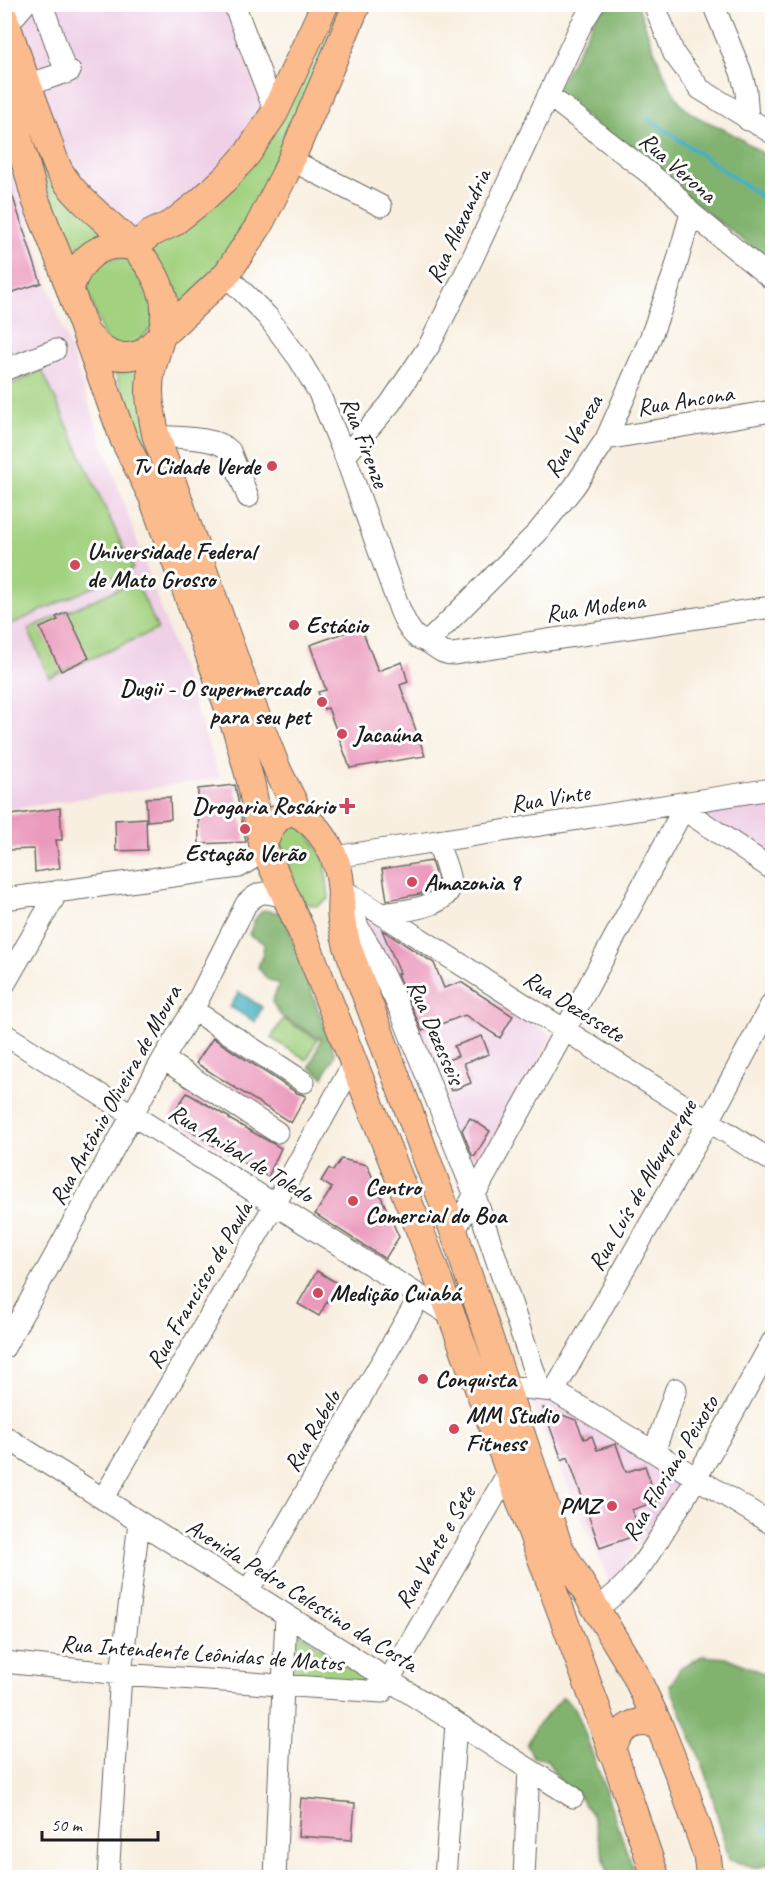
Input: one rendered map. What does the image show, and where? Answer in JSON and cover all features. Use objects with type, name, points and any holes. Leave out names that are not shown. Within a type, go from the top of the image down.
[{"type":"main road","points":[[70,289],[76,274],[89,255],[96,250],[115,245],[133,247],[150,234],[172,223],[227,177],[248,153],[275,112],[325,4]]},
{"type":"main road","points":[[83,330],[101,349],[119,357],[131,357],[143,353],[226,275],[258,227],[291,160],[357,4]]},
{"type":"main road","points":[[6,21],[36,201],[124,440],[152,496],[237,732],[263,846],[304,937],[428,1254],[617,1763],[656,1878]]},
{"type":"main road","points":[[16,86],[59,171],[77,195],[133,247],[158,279],[164,296],[165,311],[151,373],[149,397],[156,436],[243,682],[278,771],[300,815]]},
{"type":"main road","points":[[263,846],[269,829],[276,820],[292,811],[320,832],[334,857],[343,899],[347,945],[454,1232],[559,1547],[634,1672],[659,1725],[707,1855],[710,1878]]},
{"type":"main road","points":[[285,897],[306,919],[316,922],[327,921],[343,899]]},
{"type":"main road","points":[[611,1751],[617,1736],[626,1727],[649,1722],[659,1725]]},
{"type":"street","points":[[6,21],[26,4]]},
{"type":"street","points":[[16,86],[68,72],[42,4]]},
{"type":"street","points":[[234,4],[275,112]]},
{"type":"street","name":"Rua Alexandria","points":[[345,456],[390,404],[429,346],[467,270],[580,27],[594,4]]},
{"type":"street","points":[[654,4],[675,54],[700,89],[772,133]]},
{"type":"street","points":[[713,4],[741,72],[746,91],[748,120]]},
{"type":"street","name":"Rua Verona","points":[[548,95],[672,191],[691,213],[772,279]]},
{"type":"street","points":[[291,160],[381,206]]},
{"type":"street","name":"Rua Veneza","points":[[428,642],[537,533],[574,487],[606,439],[650,339],[674,273],[691,213]]},
{"type":"street","name":"Rua Firenze","points":[[226,275],[267,316],[299,359],[319,393],[345,456],[400,610],[410,630],[418,638],[428,642]]},
{"type":"street","points":[[4,370],[55,350]]},
{"type":"street","name":"Rua Ancona","points":[[606,439],[772,411]]},
{"type":"street","points":[[156,436],[216,441],[225,446],[230,451],[248,497]]},
{"type":"street","name":"Rua Modena","points":[[428,642],[444,654],[453,654],[772,607]]},
{"type":"street","name":"Rua Vinte","points":[[334,857],[772,789]]},
{"type":"street","points":[[677,805],[772,869]]},
{"type":"street","points":[[454,1232],[678,819],[677,805]]},
{"type":"street","points":[[382,914],[431,904],[441,900],[447,894],[450,884],[437,841]]},
{"type":"street","points":[[4,899],[239,867],[256,856],[263,846]]},
{"type":"street","points":[[4,985],[58,891]]},
{"type":"street","name":"Rua Antônio Oliveira de Moura","points":[[4,1348],[134,1116],[163,1059],[193,1010],[246,904],[255,895],[265,892],[285,897]]},
{"type":"street","name":"Rua Dezessete","points":[[343,899],[382,914],[772,1161]]},
{"type":"street","name":"Rua Dezesseis","points":[[343,899],[370,947],[401,1012],[474,1193],[547,1390]]},
{"type":"street","name":"Rua Luís de Albuquerque","points":[[547,1390],[709,1121],[772,1003]]},
{"type":"street","points":[[193,1010],[304,1082]]},
{"type":"street","name":"Rua Anibal de Toledo","points":[[4,1034],[450,1316]]},
{"type":"street","points":[[163,1059],[277,1132]]},
{"type":"street","name":"Rua Francisco de Paula","points":[[103,1499],[275,1204],[353,1064]]},
{"type":"street","name":"Rua Rabelo","points":[[248,1591],[414,1292],[424,1272],[428,1254]]},
{"type":"street","name":"Rua Floriano Peixoto","points":[[597,1608],[632,1579],[696,1478],[772,1342]]},
{"type":"street","points":[[504,1386],[547,1390],[772,1524]]},
{"type":"street","points":[[654,1452],[676,1389]]},
{"type":"street","name":"Avenida Pedro Celestino da Costa","points":[[4,1437],[573,1797]]},
{"type":"street","name":"Rua Vente e Sete","points":[[389,1680],[509,1471]]},
{"type":"street","points":[[108,1878],[121,1674],[139,1522]]},
{"type":"street","points":[[275,1878],[285,1615]]},
{"type":"street","name":"Rua Intendente Leônidas de Matos","points":[[4,1662],[121,1674],[382,1692],[389,1680]]},
{"type":"street","points":[[446,1878],[456,1723]]},
{"type":"street","points":[[525,1878],[529,1769]]},
{"type":"shaded area","points":[[9,5],[227,5],[267,108],[222,173],[141,235],[68,176]]},
{"type":"shaded area","name":"Universidade Federal de Mato Grosso","points":[[4,147],[63,329],[220,778],[5,810]]},
{"type":"shaded area","points":[[772,797],[772,862],[692,809]]},
{"type":"shaded area","points":[[350,908],[553,1036],[462,1192]]},
{"type":"shaded area","points":[[529,1396],[555,1398],[681,1480],[611,1586]]},
{"type":"green space","points":[[332,5],[349,5],[250,226],[174,315],[150,251],[161,239],[196,215]]},
{"type":"green space","points":[[602,5],[638,5],[664,74],[677,99],[693,115],[731,133],[772,159],[772,263],[555,93]]},
{"type":"green space","points":[[23,106],[106,233],[82,244],[71,255],[53,206]]},
{"type":"green space","points":[[122,257],[138,269],[147,285],[155,323],[132,350],[105,341],[85,279],[97,262]]},
{"type":"green space","points":[[42,370],[133,569],[5,627],[5,387]]},
{"type":"green space","points":[[141,370],[175,517],[142,446],[115,373]]},
{"type":"green space","points":[[136,581],[158,629],[49,677],[28,629]]},
{"type":"green space","points":[[292,823],[303,825],[325,860],[329,899],[317,906],[308,904],[303,899],[285,859],[281,844],[282,835]]},
{"type":"green space","points":[[263,910],[283,913],[335,1055],[323,1077],[310,1067],[321,1039],[281,1016],[272,1002],[279,984],[267,979],[258,967],[264,943],[249,935],[255,919]]},
{"type":"green space","points":[[283,1019],[317,1039],[307,1060],[271,1038]]},
{"type":"green space","points":[[290,1626],[363,1677],[365,1684],[288,1684]]},
{"type":"green space","points":[[702,1656],[728,1658],[772,1677],[772,1863],[757,1868],[729,1860],[706,1773],[670,1686],[681,1667]]},
{"type":"green space","points":[[563,1697],[574,1707],[581,1722],[636,1877],[609,1877],[592,1815],[576,1792],[560,1782],[547,1760],[533,1757],[527,1745],[536,1727]]},
{"type":"water","points":[[239,992],[262,1007],[255,1022],[230,1007]]},
{"type":"building","points":[[4,179],[7,179],[41,283],[4,295]]},
{"type":"building","points":[[67,612],[89,658],[61,671],[40,628],[58,620],[56,617]]},
{"type":"building","points":[[361,627],[378,671],[402,662],[408,682],[400,685],[425,756],[350,768],[328,708],[324,709],[318,692],[326,690],[310,645]]},
{"type":"building","points":[[235,785],[246,842],[199,844],[198,789]]},
{"type":"building","points":[[170,797],[171,819],[147,821],[146,798]]},
{"type":"building","points":[[60,808],[62,840],[56,840],[60,868],[35,872],[34,849],[7,850],[4,816]]},
{"type":"building","points":[[146,818],[147,850],[116,851],[115,820]]},
{"type":"building","name":"Amazonia 9","points":[[431,861],[437,880],[434,888],[420,894],[387,900],[382,869]]},
{"type":"building","points":[[382,930],[434,963],[444,988],[461,982],[513,1016],[500,1038],[465,1015],[422,1031],[397,974],[400,973]]},
{"type":"building","points":[[482,1036],[489,1054],[464,1063],[471,1083],[451,1091],[440,1063],[458,1056],[454,1046]]},
{"type":"building","points":[[213,1038],[297,1093],[306,1096],[291,1123],[196,1063]]},
{"type":"building","points":[[187,1093],[281,1148],[268,1177],[170,1117]]},
{"type":"building","points":[[470,1118],[490,1131],[475,1156],[472,1155],[462,1130]]},
{"type":"building","name":"Centro Comercial do Boa","points":[[341,1159],[367,1165],[399,1237],[385,1259],[315,1214],[332,1188],[321,1181],[329,1168],[333,1171]]},
{"type":"building","name":"Medição Cuiabá","points":[[317,1271],[337,1283],[319,1316],[298,1304]]},
{"type":"building","points":[[543,1408],[576,1420],[584,1439],[592,1436],[597,1450],[616,1444],[626,1472],[645,1466],[657,1501],[632,1510],[639,1529],[629,1533],[631,1537],[600,1548],[568,1457],[562,1460]]},
{"type":"building","points":[[301,1798],[355,1803],[352,1840],[298,1836]]},
{"type":"waterway","points":[[648,118],[772,204]]},
{"type":"waterway","points":[[765,1831],[772,1820]]},
{"type":"place","name":"Tv Cidade Verde","points":[[272,466]]},
{"type":"place","name":"Universidade Federal de Mato Grosso","points":[[75,565]]},
{"type":"place","name":"Estácio","points":[[294,625]]},
{"type":"place","name":"Dugii - O supermercado para seu pet","points":[[322,702]]},
{"type":"place","name":"Jacaúna","points":[[342,734]]},
{"type":"place","name":"Drogaria Rosário","points":[[347,806]]},
{"type":"place","name":"Estação Verão","points":[[245,829]]},
{"type":"place","name":"Amazonia 9","points":[[412,882]]},
{"type":"place","name":"Centro Comercial do Boa","points":[[353,1201]]},
{"type":"place","name":"Medição Cuiabá","points":[[318,1293]]},
{"type":"place","name":"Conquista","points":[[423,1379]]},
{"type":"place","name":"MM Studio Fitness","points":[[454,1429]]},
{"type":"place","name":"PMZ","points":[[612,1506]]}]
